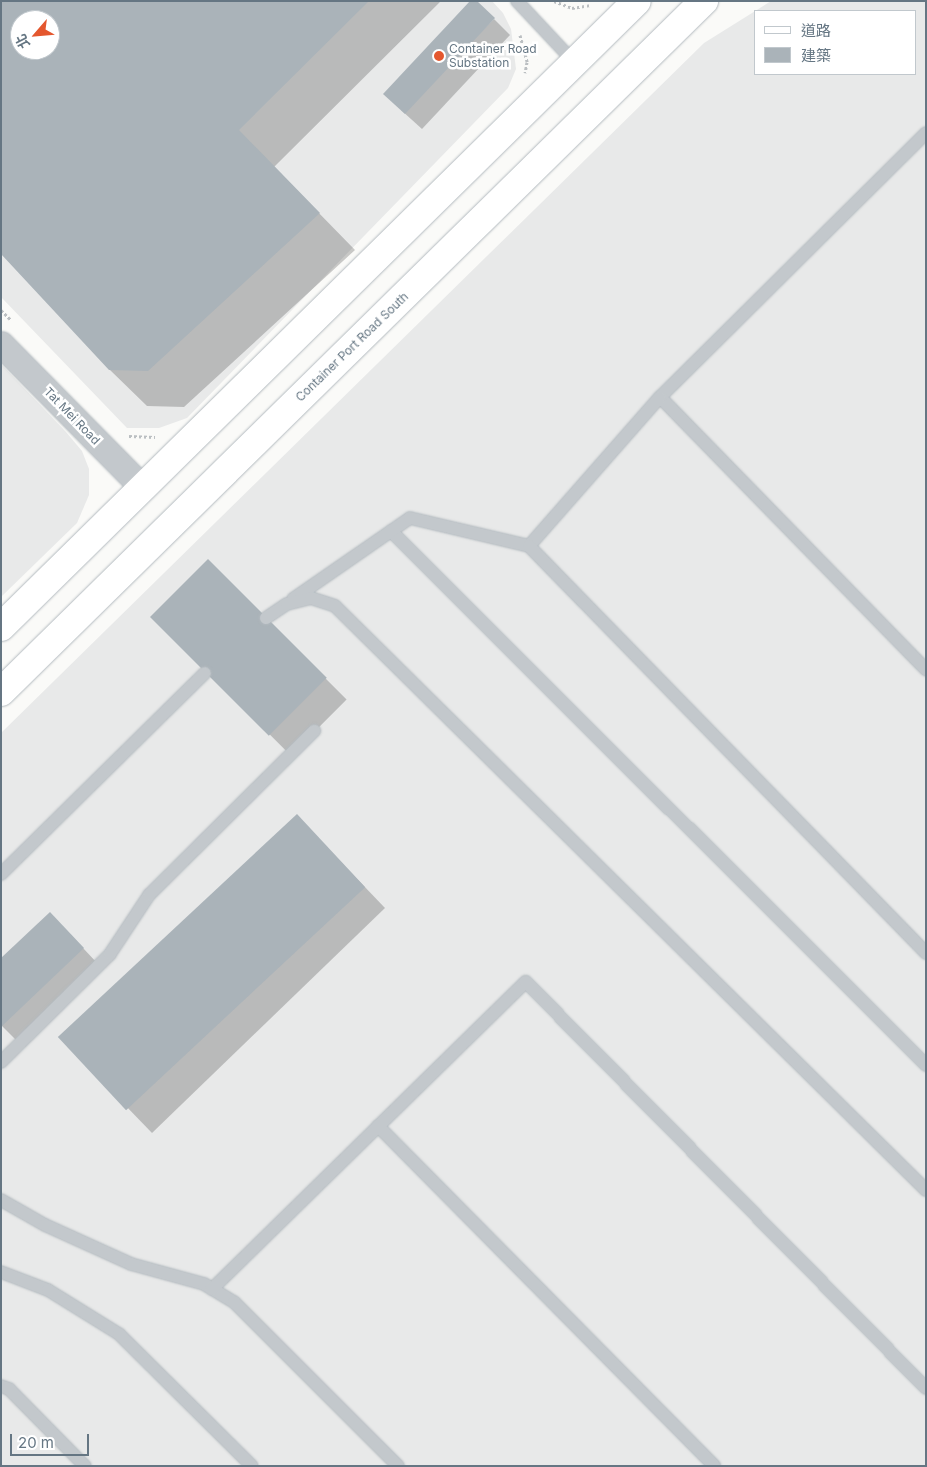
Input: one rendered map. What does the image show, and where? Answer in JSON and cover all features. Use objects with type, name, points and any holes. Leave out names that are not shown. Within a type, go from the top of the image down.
[{"type":"street","points":[[1,627],[636,1]]},
{"type":"street","name":"Container Port Road South","points":[[1,692],[178,522],[704,1]]},
{"type":"street","name":"Tat Mei Road","points":[[8,334],[143,488]]},
{"type":"lane","points":[[517,1],[574,62]]},
{"type":"lane","points":[[529,546],[660,397],[926,132]]},
{"type":"lane","points":[[660,397],[926,670]]},
{"type":"lane","points":[[266,618],[410,518],[529,546],[926,953]]},
{"type":"lane","points":[[391,531],[926,1065]]},
{"type":"lane","points":[[287,604],[311,598],[335,606],[926,1190]]},
{"type":"lane","points":[[1,874],[205,673]]},
{"type":"lane","points":[[1,1062],[110,954],[149,895],[314,732]]},
{"type":"lane","points":[[212,1289],[526,982],[926,1388]]},
{"type":"lane","points":[[378,1126],[714,1466]]},
{"type":"lane","points":[[1,1200],[45,1225],[131,1264],[212,1289],[234,1302],[398,1466]]},
{"type":"lane","points":[[1,1272],[48,1290],[120,1334],[252,1466]]},
{"type":"lane","points":[[1,1386],[9,1389],[85,1466]]},
{"type":"path","points":[[554,1],[572,8],[596,4]]},
{"type":"path","points":[[517,28],[527,62],[525,78]]},
{"type":"path","points":[[1,310],[8,334]]},
{"type":"path","points":[[120,433],[137,438],[159,436]]},
{"type":"shaded area","points":[[1,1],[492,1],[503,13],[511,29],[516,69],[508,88],[187,418],[159,428],[127,428],[1,297]]},
{"type":"shaded area","points":[[771,1],[926,1],[926,1466],[1,1466],[1,733],[704,43],[754,12],[754,75],[917,75],[917,10],[757,10]]},
{"type":"shaded area","points":[[1,364],[82,451],[89,469],[89,495],[77,523],[1,597]]},
{"type":"building","points":[[1,1],[369,1],[239,130],[320,213],[148,371],[109,370],[1,254]]},
{"type":"building","name":"Container Road Substation","points":[[470,1],[477,1],[495,18],[405,114],[383,94]]},
{"type":"building","points":[[208,559],[327,678],[269,736],[150,617]]},
{"type":"building","points":[[297,814],[365,887],[126,1110],[58,1037]]},
{"type":"building","points":[[50,912],[84,948],[1,1027],[1,958]]},
{"type":"place","name":"Container Road Substation","points":[[439,56]]}]
